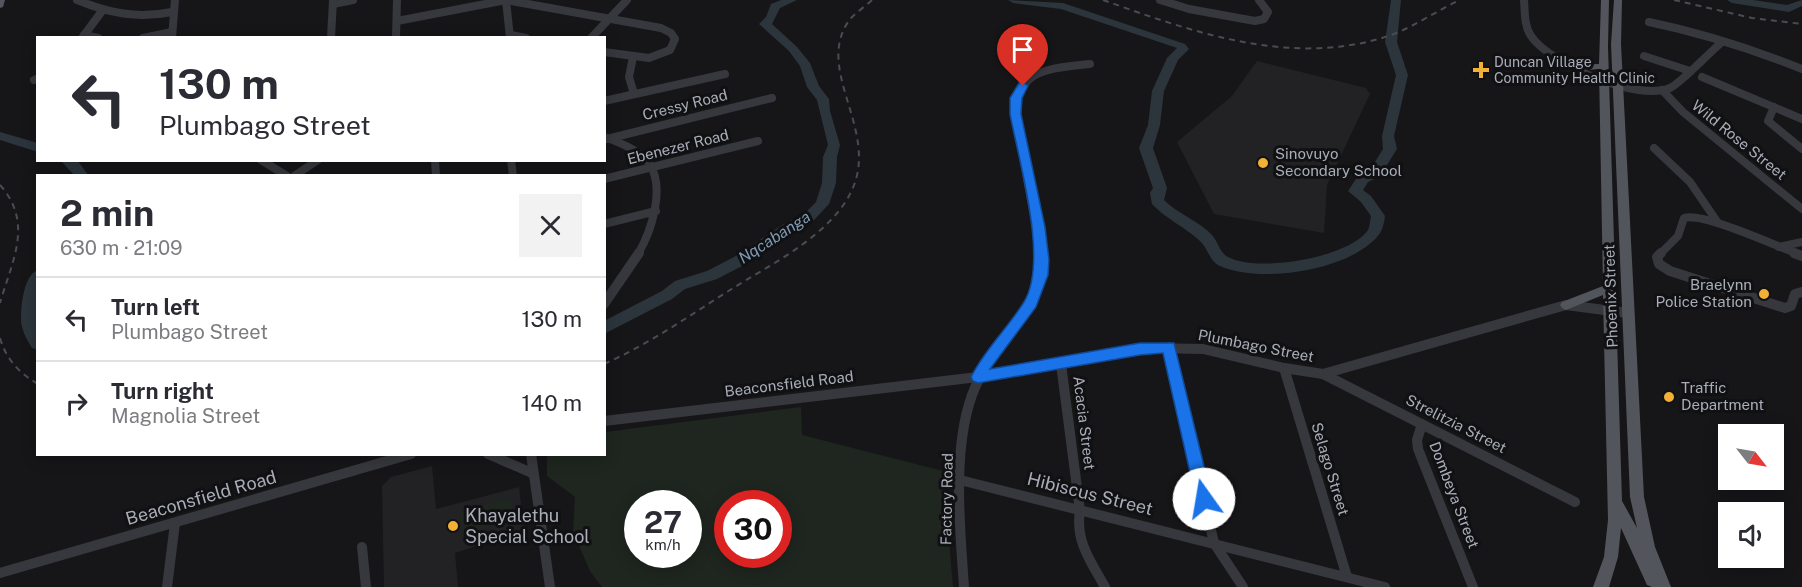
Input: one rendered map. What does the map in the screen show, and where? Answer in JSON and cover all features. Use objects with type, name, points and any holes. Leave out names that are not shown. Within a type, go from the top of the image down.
[{"type":"main road","points":[[0,5],[1,0]]},
{"type":"main road","name":"Phoenix Street","points":[[1601,587],[1611,557],[1615,501],[1604,66],[1605,0]]},
{"type":"main road","name":"Phoenix Street","points":[[1618,0],[1616,22],[1637,496],[1648,547],[1663,587]]},
{"type":"main road","points":[[1575,68],[1604,66]]},
{"type":"main road","points":[[1566,305],[1609,288]]},
{"type":"main road","points":[[1615,501],[1638,545],[1654,587]]},
{"type":"street","points":[[77,0],[118,15],[147,18],[172,12]]},
{"type":"street","points":[[172,35],[172,12],[175,0]]},
{"type":"street","points":[[331,36],[333,2],[353,0]]},
{"type":"street","points":[[396,36],[397,0]]},
{"type":"street","points":[[397,21],[506,0],[662,28],[674,36],[675,43],[666,53],[649,58],[606,52]]},
{"type":"street","points":[[506,0],[510,36]]},
{"type":"street","points":[[593,36],[627,0]]},
{"type":"street","points":[[1160,0],[1189,9],[1255,21],[1260,21],[1267,16],[1268,9],[1261,2]]},
{"type":"street","points":[[1524,0],[1526,25],[1532,38],[1544,50],[1575,68],[1605,82],[1619,85],[1644,90],[1662,90],[1675,85],[1722,42]]},
{"type":"street","points":[[83,36],[102,11]]},
{"type":"street","points":[[1649,22],[1702,33],[1722,42],[1747,46],[1802,69]]},
{"type":"street","points":[[1644,56],[1690,71]]},
{"type":"street","points":[[633,57],[629,77],[634,94]]},
{"type":"street","name":"Factory Road","points":[[964,587],[960,480],[970,400],[978,377],[989,358],[1031,303],[1041,275],[1042,260],[1038,227],[1016,114],[1018,92],[1028,80],[1045,72],[1090,64]]},
{"type":"street","points":[[606,101],[725,74]]},
{"type":"street","points":[[1702,77],[1802,119]]},
{"type":"street","name":"Wild Rose Street","points":[[1662,90],[1683,112],[1802,209]]},
{"type":"street","name":"Cressy Road","points":[[606,138],[772,98]]},
{"type":"street","points":[[1774,107],[1768,115],[1768,121],[1802,149]]},
{"type":"street","points":[[606,138],[647,161],[652,168],[656,192],[656,211],[641,250],[606,301]]},
{"type":"street","name":"Ebenezer Road","points":[[606,179],[758,141]]},
{"type":"street","points":[[1654,148],[1692,183],[1710,208],[1718,224]]},
{"type":"street","points":[[264,162],[284,174]]},
{"type":"street","points":[[297,174],[315,162]]},
{"type":"street","points":[[606,224],[656,211]]},
{"type":"street","points":[[1802,256],[1718,224],[1686,216],[1675,240],[1657,257],[1659,264],[1670,271],[1785,308],[1791,306],[1795,294],[1802,292]]},
{"type":"street","points":[[1779,247],[1802,242]]},
{"type":"street","name":"Plumbago Street","points":[[978,377],[1140,349],[1169,347],[1203,350],[1323,374],[1566,305],[1628,313]]},
{"type":"street","points":[[1169,347],[1214,543],[1243,587]]},
{"type":"street","name":"Acacia Street","points":[[1061,364],[1080,511],[1076,528],[1105,587]]},
{"type":"street","name":"Selago Street","points":[[1284,368],[1347,577]]},
{"type":"street","name":"Strelitzia Street","points":[[1323,374],[1575,502]]},
{"type":"street","name":"Beaconsfield Road","points":[[606,421],[978,377]]},
{"type":"street","name":"Dombeya Street","points":[[1422,424],[1417,440],[1420,457],[1471,581]]},
{"type":"street","name":"Beaconsfield Road","points":[[0,573],[404,456]]},
{"type":"street","points":[[493,456],[532,473]]},
{"type":"street","points":[[531,456],[550,587]]},
{"type":"street","name":"Hibiscus Street","points":[[960,480],[1385,587]]},
{"type":"street","points":[[166,587],[175,523]]},
{"type":"street","points":[[362,547],[366,587]]},
{"type":"shaded area","name":"Sinovuyo Secondary School","points":[[1257,61],[1366,88],[1370,94],[1327,185],[1324,233],[1214,214],[1177,142],[1232,96]]},
{"type":"shaded area","points":[[801,407],[802,435],[943,471],[953,587],[602,587],[590,571],[573,532],[575,497],[547,476],[547,456],[606,456],[606,432]]},
{"type":"shaded area","name":"Khayalethu Special School","points":[[432,466],[436,509],[519,487],[524,530],[455,553],[458,587],[384,587],[382,486],[391,477]]},
{"type":"shaded area","points":[[511,497],[514,519],[462,535],[460,512]]},
{"type":"waterway","name":"Nqcabanga","points":[[606,327],[667,295],[680,285],[712,275],[739,261],[787,228],[809,217],[822,204],[829,183],[830,157],[834,145],[824,111],[823,99],[813,87],[806,66],[793,49],[765,24],[771,18],[775,6],[792,0]]},
{"type":"waterway","name":"Nqcabanga","points":[[1013,0],[1063,6],[1181,46],[1183,49],[1173,58],[1158,91],[1154,125],[1146,148],[1160,188],[1157,201],[1168,212],[1205,237],[1216,254],[1225,262],[1260,269],[1303,265],[1324,260],[1361,244],[1373,233],[1378,216],[1366,199],[1355,191],[1363,179],[1375,173],[1390,149],[1388,136],[1402,75],[1391,42],[1396,0]]},
{"type":"waterway","name":"Nqcabanga","points":[[1732,0],[1789,9],[1802,2]]},
{"type":"waterway","name":"Nqcabanga","points":[[0,136],[36,147]]},
{"type":"waterway","name":"Nqcabanga","points":[[70,162],[81,174]]},
{"type":"waterway","name":"Nqcabanga","points":[[36,281],[28,310],[30,328],[36,341]]},
{"type":"railway","points":[[606,363],[653,339],[801,246],[833,218],[845,202],[854,185],[859,164],[858,142],[842,80],[839,60],[840,40],[850,19],[872,0]]},
{"type":"railway","points":[[1103,0],[1171,23],[1241,42],[1276,47],[1311,48],[1346,46],[1392,35],[1460,0]]},
{"type":"railway","points":[[1674,0],[1752,18],[1802,24]]},
{"type":"railway","points":[[0,185],[10,199],[18,228],[14,257],[0,303]]},
{"type":"railway","points":[[0,338],[14,365],[36,383]]},
{"type":"place","name":"Duncan Village Community Health Clinic","points":[[1481,70]]},
{"type":"place","name":"Sinovuyo Secondary School","points":[[1263,163]]},
{"type":"place","name":"Braelynn Police Station","points":[[1764,294]]},
{"type":"place","name":"Traffic Department","points":[[1669,397]]},
{"type":"place","name":"Khayalethu Special School","points":[[453,526]]},
{"type":"route","points":[[1023,86],[1018,92],[1015,106],[1038,227],[1042,260],[1041,275],[1031,303],[989,358],[978,377],[1140,349],[1169,347],[1204,499]]}]
